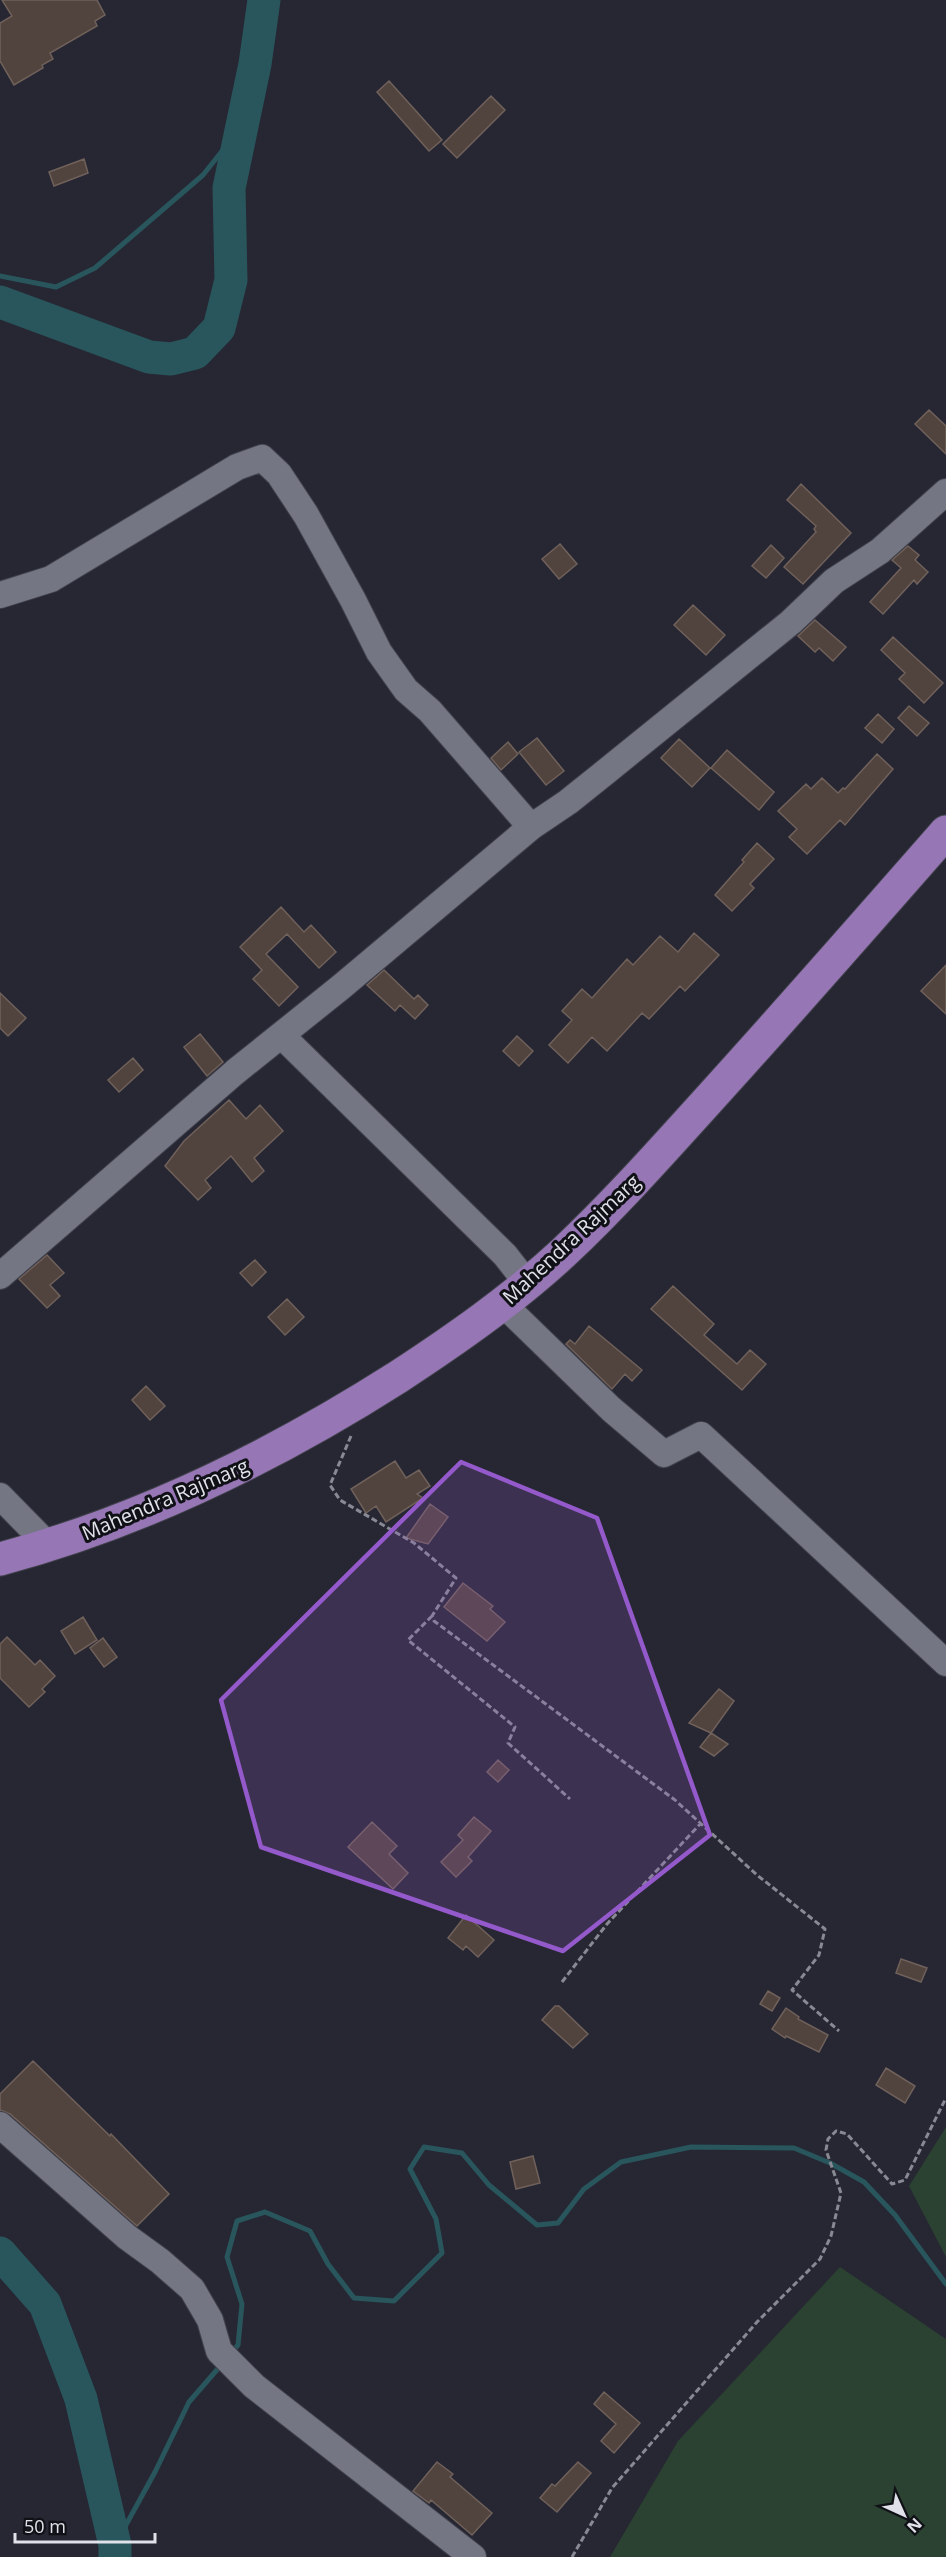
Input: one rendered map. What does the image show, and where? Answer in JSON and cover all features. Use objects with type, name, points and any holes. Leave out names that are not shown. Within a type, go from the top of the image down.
[{"type":"highway","name":"Mahendra Rajmarg","points":[[0,1559],[125,1519],[234,1471],[336,1416],[469,1330],[564,1251],[644,1170],[780,1021],[946,832]]},
{"type":"street","points":[[0,595],[51,579],[237,467],[262,458],[279,474],[306,515],[379,652],[405,690],[430,711],[531,827]]},
{"type":"street","points":[[0,1276],[235,1072],[531,827],[568,802],[791,622],[834,581],[880,551],[946,492]]},
{"type":"street","points":[[281,1035],[505,1255],[515,1294],[611,1409],[664,1454],[701,1435],[946,1663]]},
{"type":"street","points":[[0,1496],[48,1545]]},
{"type":"street","points":[[0,2126],[127,2237],[160,2261],[192,2289],[210,2320],[219,2351],[254,2386],[473,2557]]},
{"type":"path","points":[[353,1431],[330,1485],[340,1500],[414,1543],[456,1578],[432,1616],[408,1640],[515,1727],[508,1743],[570,1798]]},
{"type":"path","points":[[432,1616],[434,1621],[675,1800],[757,1875],[825,1929],[819,1955],[792,1990],[839,2031]]},
{"type":"path","points":[[562,1982],[608,1924],[701,1823]]},
{"type":"path","points":[[572,2557],[612,2488],[757,2322],[820,2259],[831,2236],[841,2193],[826,2150],[828,2139],[836,2131],[847,2134],[892,2184],[905,2180],[946,2098]]},
{"type":"highlighted area","points":[[461,1462],[597,1518],[710,1835],[563,1951],[261,1847],[221,1700]]},
{"type":"green space","points":[[946,2127],[946,2257],[909,2186]]},
{"type":"green space","points":[[840,2267],[946,2339],[946,2557],[610,2557],[678,2441]]},
{"type":"building","points":[[2,0],[97,0],[105,15],[95,21],[97,26],[50,53],[53,59],[42,65],[43,68],[14,85],[0,61],[0,23],[12,16]]},
{"type":"building","points":[[389,81],[442,140],[429,151],[377,92]]},
{"type":"building","points":[[491,96],[505,110],[457,158],[443,144]]},
{"type":"building","points":[[84,159],[88,173],[54,186],[49,172]]},
{"type":"building","points":[[929,410],[946,426],[946,454],[915,424]]},
{"type":"building","points":[[801,484],[851,533],[803,584],[784,567],[816,532],[814,529],[816,526],[787,500]]},
{"type":"building","points":[[560,544],[577,564],[559,579],[542,559]]},
{"type":"building","points":[[771,545],[784,558],[766,578],[752,566]]},
{"type":"building","points":[[908,546],[919,555],[915,560],[928,572],[917,584],[914,580],[883,614],[870,602],[901,568],[892,560]]},
{"type":"building","points":[[693,605],[725,635],[706,655],[674,625]]},
{"type":"building","points":[[815,620],[846,647],[833,661],[819,648],[815,652],[798,636]]},
{"type":"building","points":[[893,637],[943,683],[924,703],[899,679],[905,673],[881,650]]},
{"type":"building","points":[[909,706],[929,723],[917,736],[898,718]]},
{"type":"building","points":[[878,714],[894,729],[882,743],[865,728]]},
{"type":"building","points":[[537,738],[564,771],[546,785],[519,752]]},
{"type":"building","points":[[679,739],[710,768],[692,787],[661,758]]},
{"type":"building","points":[[508,742],[518,754],[501,770],[491,758]]},
{"type":"building","points":[[727,750],[774,792],[759,810],[711,768]]},
{"type":"building","points":[[877,754],[893,769],[845,825],[840,820],[807,854],[789,837],[797,829],[778,811],[806,784],[811,789],[822,778],[838,793],[843,788],[845,789]]},
{"type":"building","points":[[757,843],[774,859],[750,884],[754,888],[732,911],[715,895],[744,862],[742,860]]},
{"type":"building","points":[[281,907],[304,932],[311,925],[336,952],[319,968],[287,934],[266,954],[298,987],[279,1006],[253,979],[262,970],[240,947]]},
{"type":"building","points":[[694,933],[719,955],[685,991],[680,986],[649,1019],[642,1013],[607,1051],[592,1037],[568,1063],[549,1045],[572,1020],[562,1011],[582,989],[592,998],[627,959],[633,965],[660,936],[678,952]]},
{"type":"building","points":[[946,965],[946,1014],[921,991]]},
{"type":"building","points":[[384,970],[414,999],[418,995],[428,1005],[415,1019],[400,1005],[395,1011],[367,985]]},
{"type":"building","points":[[0,993],[26,1018],[8,1036],[0,1028]]},
{"type":"building","points":[[200,1034],[223,1062],[207,1076],[184,1047]]},
{"type":"building","points":[[517,1036],[533,1051],[519,1066],[503,1051]]},
{"type":"building","points":[[133,1058],[143,1070],[119,1092],[108,1080]]},
{"type":"building","points":[[229,1100],[246,1119],[260,1105],[283,1131],[254,1158],[264,1171],[252,1182],[231,1156],[205,1180],[211,1188],[198,1200],[165,1166],[184,1141]]},
{"type":"building","points":[[47,1255],[64,1273],[50,1285],[60,1296],[47,1308],[19,1279]]},
{"type":"building","points":[[255,1260],[266,1272],[252,1286],[240,1273]]},
{"type":"building","points":[[673,1286],[714,1324],[704,1335],[737,1364],[750,1350],[766,1364],[742,1390],[651,1309]]},
{"type":"building","points":[[287,1299],[304,1317],[285,1335],[268,1317]]},
{"type":"building","points":[[589,1326],[642,1370],[632,1381],[625,1374],[612,1389],[566,1344],[570,1340],[575,1344]]},
{"type":"building","points":[[146,1386],[165,1406],[150,1420],[132,1400]]},
{"type":"building","points":[[395,1461],[406,1478],[419,1470],[430,1486],[417,1494],[423,1498],[386,1522],[376,1506],[366,1513],[351,1489]]},
{"type":"building","points":[[430,1504],[448,1517],[428,1544],[406,1538]]},
{"type":"building","points":[[463,1583],[493,1606],[490,1609],[505,1622],[487,1641],[444,1607]]},
{"type":"building","points":[[83,1617],[97,1640],[75,1654],[61,1631]]},
{"type":"building","points":[[7,1637],[35,1665],[40,1660],[55,1676],[42,1689],[45,1692],[29,1707],[0,1678],[0,1644]]},
{"type":"building","points":[[103,1638],[117,1657],[104,1667],[90,1648]]},
{"type":"building","points":[[719,1689],[734,1701],[711,1733],[689,1723]]},
{"type":"building","points":[[711,1733],[728,1744],[714,1756],[700,1747]]},
{"type":"building","points":[[498,1760],[509,1770],[498,1782],[487,1772]]},
{"type":"building","points":[[474,1817],[491,1831],[468,1857],[472,1861],[456,1877],[441,1862],[463,1840],[458,1835]]},
{"type":"building","points":[[372,1822],[397,1846],[389,1854],[408,1873],[393,1889],[348,1847]]},
{"type":"building","points":[[466,1915],[494,1940],[478,1957],[466,1946],[463,1950],[448,1938]]},
{"type":"building","points":[[901,1959],[927,1968],[921,1982],[896,1973]]},
{"type":"building","points":[[768,1991],[780,1998],[772,2011],[760,2004]]},
{"type":"building","points":[[555,2006],[559,2006],[588,2034],[573,2048],[542,2020]]},
{"type":"building","points":[[786,2008],[799,2017],[798,2019],[828,2035],[819,2052],[786,2036],[785,2038],[772,2029]]},
{"type":"building","points":[[33,2061],[110,2136],[111,2134],[169,2194],[137,2226],[10,2114],[0,2110],[0,2094]]},
{"type":"building","points":[[886,2068],[915,2086],[905,2103],[876,2085]]},
{"type":"building","points":[[533,2156],[540,2183],[516,2189],[510,2162]]},
{"type":"building","points":[[604,2392],[640,2423],[614,2453],[601,2441],[616,2424],[594,2404]]},
{"type":"building","points":[[437,2462],[453,2474],[450,2477],[492,2513],[472,2535],[431,2500],[429,2503],[413,2491]]},
{"type":"building","points":[[578,2462],[591,2473],[557,2512],[540,2498],[552,2484],[555,2486]]},
{"type":"waterway","points":[[0,302],[149,357],[171,359],[195,353],[219,328],[231,280],[229,188],[255,64],[264,0]]},
{"type":"waterway","points":[[0,276],[56,287],[95,268],[203,175],[242,126]]},
{"type":"waterway","points":[[230,2354],[238,2345],[242,2304],[227,2257],[237,2221],[265,2212],[310,2231],[328,2264],[354,2298],[394,2301],[442,2253],[436,2219],[410,2169],[424,2147],[462,2153],[489,2185],[537,2225],[558,2223],[584,2189],[621,2162],[691,2147],[794,2148],[830,2163],[864,2182],[895,2215],[946,2284]]},
{"type":"waterway","points":[[0,2253],[45,2304],[81,2399],[115,2545],[115,2557]]},
{"type":"waterway","points":[[115,2545],[155,2472],[189,2402],[222,2364]]}]
